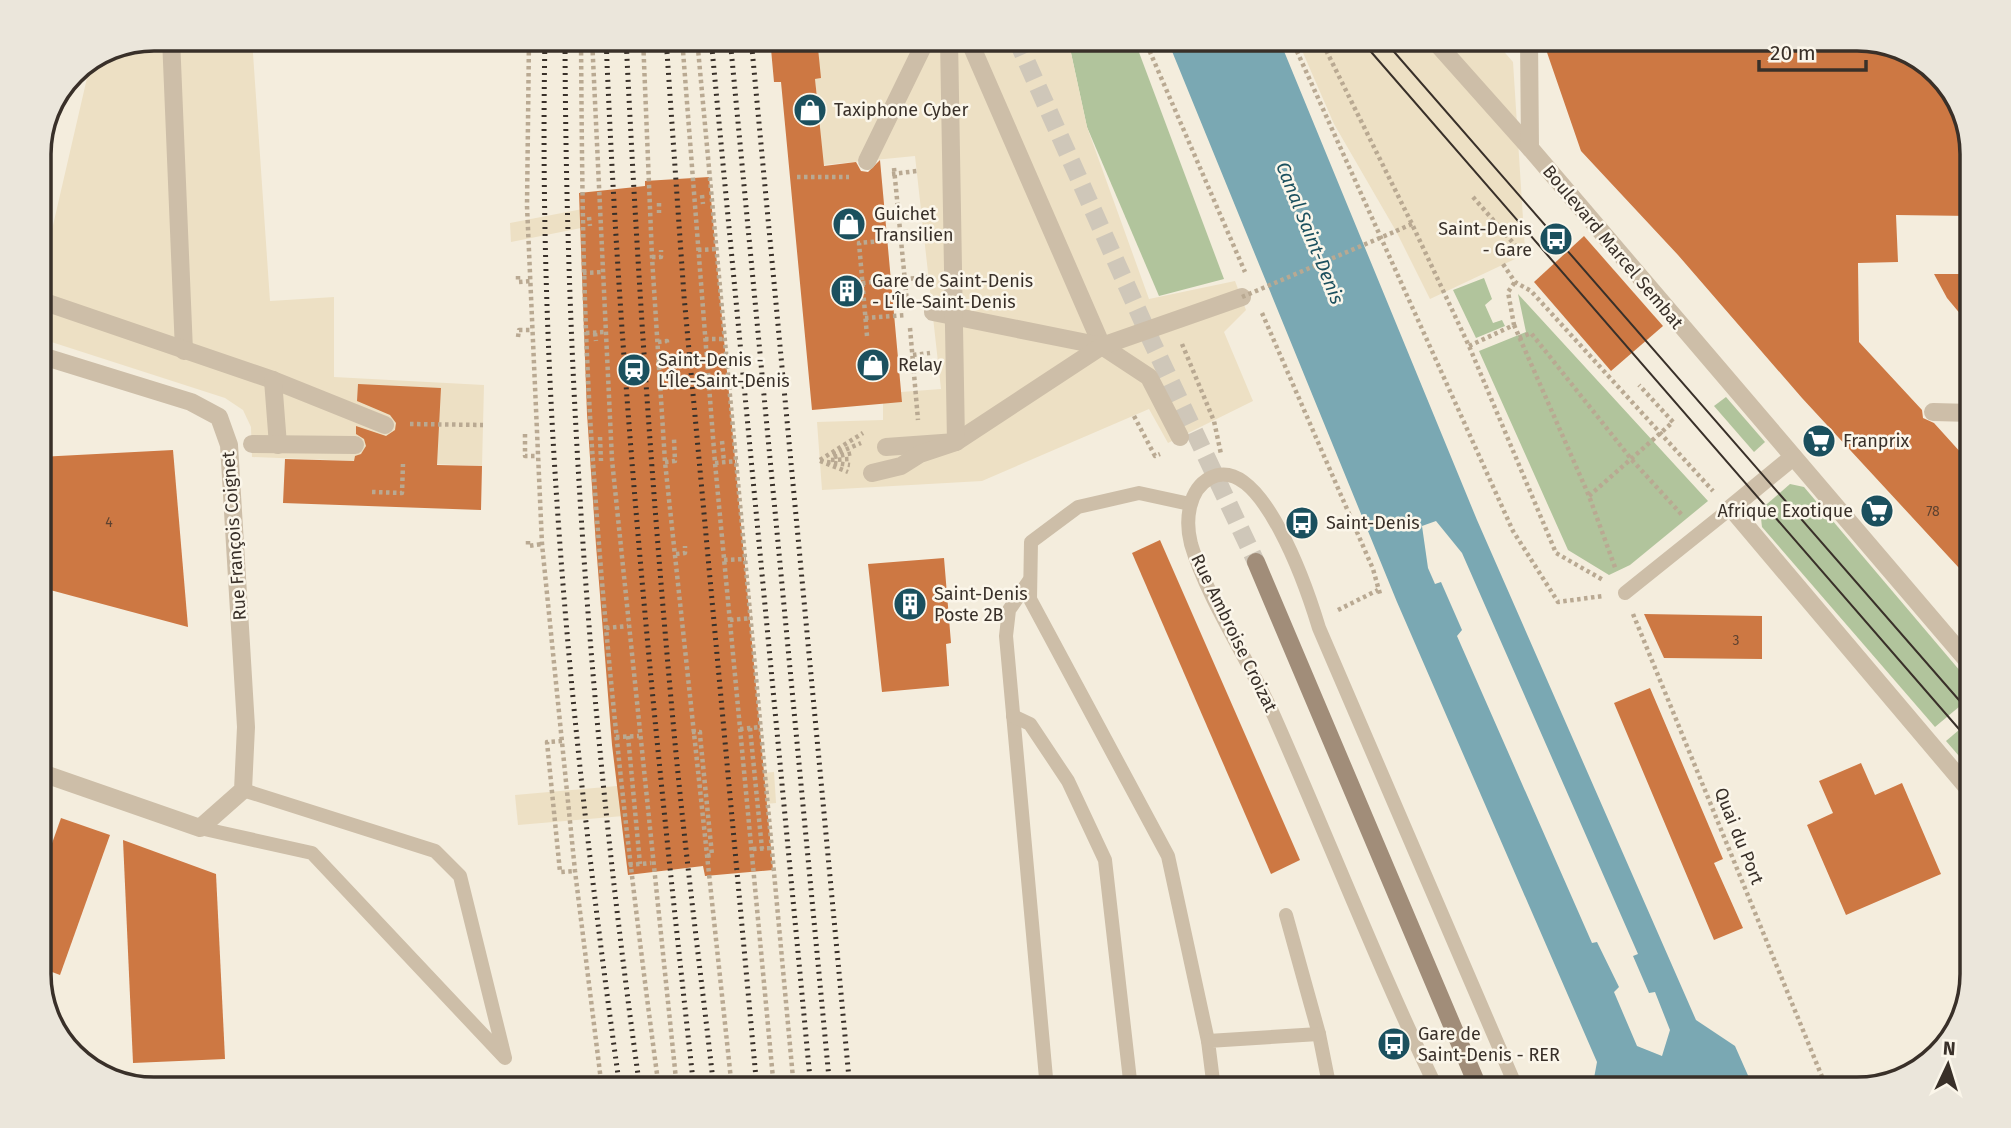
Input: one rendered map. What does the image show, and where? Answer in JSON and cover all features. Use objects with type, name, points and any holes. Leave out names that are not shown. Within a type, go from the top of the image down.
[{"type":"main road","points":[[1256,562],[1474,1077]]},
{"type":"street","points":[[172,51],[184,352]]},
{"type":"street","points":[[867,161],[921,51]]},
{"type":"street","points":[[950,51],[956,442]]},
{"type":"street","points":[[974,51],[1102,346]]},
{"type":"street","name":"Boulevard Marcel Sembat","points":[[1444,51],[1530,148],[1960,652]]},
{"type":"street","points":[[1529,51],[1530,148]]},
{"type":"street","points":[[872,473],[901,466],[920,454],[956,442],[1102,346],[1242,297]]},
{"type":"street","points":[[51,304],[184,352],[273,380],[385,425]]},
{"type":"street","points":[[933,312],[1102,346],[1149,377],[1180,437]]},
{"type":"street","name":"Rue François Coignet","points":[[51,359],[191,402],[219,417],[229,445],[246,727],[243,790]]},
{"type":"street","points":[[273,380],[278,445]]},
{"type":"street","points":[[1933,412],[1960,413]]},
{"type":"street","points":[[873,439],[956,442]]},
{"type":"street","points":[[252,444],[355,445]]},
{"type":"street","points":[[1793,457],[1731,508],[1960,779]]},
{"type":"street","points":[[51,776],[200,828],[243,790]]},
{"type":"lane","points":[[1212,1077],[1208,1041],[1168,856],[1030,599],[1030,580],[1031,542],[1077,507],[1139,493],[1190,504],[1194,492],[1204,482],[1213,476],[1225,475],[1240,480],[1254,492],[1266,507],[1295,557],[1319,628],[1436,895],[1512,1077]]},
{"type":"lane","name":"Rue Ambroise Croizat","points":[[1190,504],[1190,542],[1202,572],[1273,713],[1431,1077]]},
{"type":"lane","points":[[1625,593],[1731,508]]},
{"type":"lane","points":[[1030,580],[1009,610],[1006,636],[1046,1077]]},
{"type":"lane","points":[[1013,716],[1030,724],[1068,781],[1105,860],[1130,1077]]},
{"type":"lane","points":[[200,828],[312,853],[505,1058],[460,876],[435,851],[243,790]]},
{"type":"lane","points":[[1286,915],[1319,1034],[1327,1077]]},
{"type":"lane","points":[[1208,1041],[1319,1034]]},
{"type":"path","points":[[529,51],[527,206],[542,544],[575,871],[600,1077]]},
{"type":"path","points":[[580,51],[583,273],[593,461],[629,865],[657,1077]]},
{"type":"path","points":[[593,51],[612,460],[676,1077]]},
{"type":"path","points":[[644,51],[652,257],[666,462],[692,732],[700,732],[712,855],[705,856],[730,1077]]},
{"type":"path","points":[[683,51],[715,463],[773,1077]]},
{"type":"path","points":[[698,51],[793,1077]]},
{"type":"path","points":[[1297,51],[1513,531],[1558,602],[1625,593]]},
{"type":"path","points":[[1326,51],[1469,346],[1556,553],[1625,593]]},
{"type":"path","points":[[888,118],[905,280],[916,355],[916,390]]},
{"type":"path","points":[[904,172],[917,171]]},
{"type":"path","points":[[797,177],[840,178]]},
{"type":"path","points":[[702,195],[703,204]]},
{"type":"path","points":[[1473,197],[1522,253]]},
{"type":"path","points":[[659,203],[659,213]]},
{"type":"path","points":[[898,214],[921,212]]},
{"type":"path","points":[[590,217],[590,226]]},
{"type":"path","points":[[1242,297],[1412,224]]},
{"type":"path","points":[[867,336],[859,243],[924,238]]},
{"type":"path","points":[[698,250],[717,249]]},
{"type":"path","points":[[652,257],[662,257],[661,250]]},
{"type":"path","points":[[1503,264],[1515,282],[1531,291],[1660,435],[1731,508]]},
{"type":"path","points":[[593,265],[593,272]]},
{"type":"path","points":[[583,273],[603,272]]},
{"type":"path","points":[[518,276],[518,282],[531,281]]},
{"type":"path","points":[[862,283],[929,277]]},
{"type":"path","name":"Quai du Port","points":[[1515,282],[1508,292],[1518,338],[1588,496],[1822,1077]]},
{"type":"path","points":[[865,318],[895,316]]},
{"type":"path","points":[[1173,321],[1214,421],[1225,475]]},
{"type":"path","points":[[1469,346],[1514,325]]},
{"type":"path","points":[[518,337],[519,330],[533,330]]},
{"type":"path","points":[[586,333],[605,332]]},
{"type":"path","points":[[596,333],[596,341]]},
{"type":"path","points":[[1518,338],[1531,333],[1632,460],[1700,533]]},
{"type":"path","points":[[705,339],[726,339]]},
{"type":"path","points":[[658,342],[667,341],[667,345]]},
{"type":"path","points":[[1588,496],[1674,422],[1639,385]]},
{"type":"path","points":[[1133,416],[1151,449]]},
{"type":"path","points":[[385,425],[483,425]]},
{"type":"path","points":[[525,434],[526,456],[538,456]]},
{"type":"path","points":[[600,437],[601,461]]},
{"type":"path","points":[[666,462],[675,461],[674,439]]},
{"type":"path","points":[[820,461],[873,439]]},
{"type":"path","points":[[820,461],[873,439]]},
{"type":"path","points":[[722,441],[724,462]]},
{"type":"path","points":[[820,461],[858,455]]},
{"type":"path","points":[[593,461],[612,460]]},
{"type":"path","points":[[715,463],[737,461]]},
{"type":"path","points":[[372,492],[402,492],[403,464]]},
{"type":"path","points":[[528,541],[528,546],[542,544]]},
{"type":"path","points":[[676,554],[685,553],[685,545]]},
{"type":"path","points":[[724,560],[746,559]]},
{"type":"path","points":[[1346,607],[1378,590]]},
{"type":"path","points":[[737,613],[738,619]]},
{"type":"path","points":[[730,620],[751,618]]},
{"type":"path","points":[[606,628],[617,624],[628,626]]},
{"type":"path","points":[[740,729],[761,727]]},
{"type":"path","points":[[750,728],[762,849]]},
{"type":"path","points":[[628,736],[640,864]]},
{"type":"path","points":[[616,737],[639,736]]},
{"type":"path","points":[[562,741],[547,742],[560,872],[575,871]]},
{"type":"path","points":[[752,849],[773,848]]},
{"type":"path","points":[[629,865],[652,863]]},
{"type":"green space","points":[[1071,51],[1138,51],[1224,279],[1159,296],[1087,127]]},
{"type":"green space","points":[[1484,278],[1492,299],[1485,305],[1493,323],[1502,320],[1505,326],[1476,338],[1453,290]]},
{"type":"green space","points":[[1518,294],[1708,501],[1630,565],[1609,575],[1568,550],[1479,351],[1526,332]]},
{"type":"green space","points":[[1726,397],[1765,442],[1754,452],[1714,406]]},
{"type":"green space","points":[[1790,484],[1804,487],[1960,671],[1960,706],[1935,727],[1762,527],[1760,510]]},
{"type":"green space","points":[[1960,729],[1960,757],[1946,741]]},
{"type":"shaded area","points":[[253,51],[270,301],[334,297],[334,377],[484,385],[482,466],[252,457],[251,427],[243,410],[225,398],[51,342],[51,234],[88,75],[120,56],[140,52]]},
{"type":"shaded area","points":[[818,51],[1071,51],[1087,127],[1149,299],[1235,281],[1246,310],[1224,332],[1253,401],[1168,443],[1149,409],[982,481],[822,490],[817,422],[883,420],[883,403],[902,402],[901,392],[941,389],[915,156],[823,165],[815,79],[820,78]]},
{"type":"shaded area","points":[[1302,51],[1503,51],[1513,62],[1525,250],[1515,259],[1430,299],[1396,231],[1334,124]]},
{"type":"shaded area","points":[[707,185],[711,202],[511,242],[510,223]]},
{"type":"shaded area","points":[[774,772],[776,803],[518,825],[515,795]]},
{"type":"water","name":"Canal Saint-Denis","points":[[1172,51],[1284,51],[1477,520],[1696,1020],[1735,1046],[1749,1077],[1594,1077],[1597,1062],[1397,602]],"holes":[[[1436,521],[1462,553],[1638,954],[1633,956],[1649,993],[1655,992],[1670,1030],[1662,1056],[1637,1046],[1614,992],[1619,987],[1597,942],[1592,943],[1457,636],[1462,630],[1441,582],[1435,584],[1428,568],[1422,526]]]},
{"type":"building","name":"Gare de Saint-Denis - L'Île-Saint-Denis","points":[[771,51],[818,51],[821,78],[815,79],[824,166],[856,162],[861,171],[868,172],[880,160],[902,402],[812,410],[781,82],[774,82]]},
{"type":"building","points":[[1546,51],[1871,52],[1897,59],[1930,81],[1950,108],[1958,133],[1960,216],[1896,215],[1898,262],[1858,263],[1859,342],[1922,410],[1923,418],[1934,423],[1960,452],[1960,569],[1802,398],[1678,255],[1581,151]]},
{"type":"building","points":[[709,177],[773,870],[705,876],[703,866],[628,875],[612,745],[596,545],[587,414],[579,193],[645,186],[645,181]]},
{"type":"building","points":[[1584,236],[1663,326],[1611,371],[1534,282]]},
{"type":"building","points":[[1934,274],[1960,274],[1960,314],[1947,298]]},
{"type":"building","points":[[358,384],[441,388],[437,465],[482,466],[481,510],[283,503],[285,459],[354,461],[355,456],[361,454],[366,446],[364,439],[356,434],[356,426],[386,436],[395,430],[396,423],[390,415],[357,401]]},
{"type":"building","points":[[173,450],[188,627],[51,590],[51,456]]},
{"type":"building","points":[[1160,540],[1300,860],[1271,874],[1132,553]]},
{"type":"building","name":"Saint-Denis Poste 2B","points":[[944,558],[951,643],[946,644],[949,686],[882,692],[868,564]]},
{"type":"building","points":[[1644,614],[1762,616],[1762,659],[1664,658]]},
{"type":"building","points":[[1650,688],[1723,859],[1714,863],[1743,928],[1714,940],[1614,703]]},
{"type":"building","points":[[1861,763],[1875,795],[1902,783],[1941,874],[1846,915],[1807,825],[1833,813],[1819,781]]},
{"type":"building","points":[[61,818],[110,835],[60,975],[51,972],[51,846]]},
{"type":"building","points":[[123,840],[216,874],[225,1059],[133,1063]]},
{"type":"tunnel","points":[[1022,51],[1151,340],[1256,562]]},
{"type":"tram line","points":[[1370,51],[1960,730]]},
{"type":"tram line","points":[[1393,51],[1960,701]]},
{"type":"railway","points":[[545,51],[547,302],[562,565],[587,828],[618,1077]]},
{"type":"railway","points":[[565,51],[570,302],[584,565],[608,828],[638,1077]]},
{"type":"railway","points":[[607,51],[620,302],[641,565],[693,1077]]},
{"type":"railway","points":[[627,51],[646,380],[665,636],[713,1077]]},
{"type":"railway","points":[[667,51],[684,296],[756,1077]]},
{"type":"railway","points":[[712,51],[810,1077]]},
{"type":"railway","points":[[731,51],[829,1077]]},
{"type":"railway","points":[[752,51],[849,1077]]},
{"type":"place","name":"Taxiphone Cyber","points":[[810,110]]},
{"type":"place","name":"Guichet Transilien","points":[[849,224]]},
{"type":"place","name":"Saint-Denis - Gare","points":[[1556,239]]},
{"type":"place","name":"Gare de Saint-Denis - L'Île-Saint-Denis","points":[[847,291]]},
{"type":"place","name":"Relay","points":[[873,365]]},
{"type":"place","name":"Saint-Denis - L'Île-Saint-Denis","points":[[634,370]]},
{"type":"place","name":"Franprix","points":[[1819,441]]},
{"type":"place","name":"Afrique Exotique","points":[[1877,511]]},
{"type":"place","name":"Saint-Denis","points":[[1302,523]]},
{"type":"place","name":"Saint-Denis Poste 2B","points":[[910,604]]},
{"type":"place","name":"Gare de Saint-Denis - RER","points":[[1394,1044]]}]
